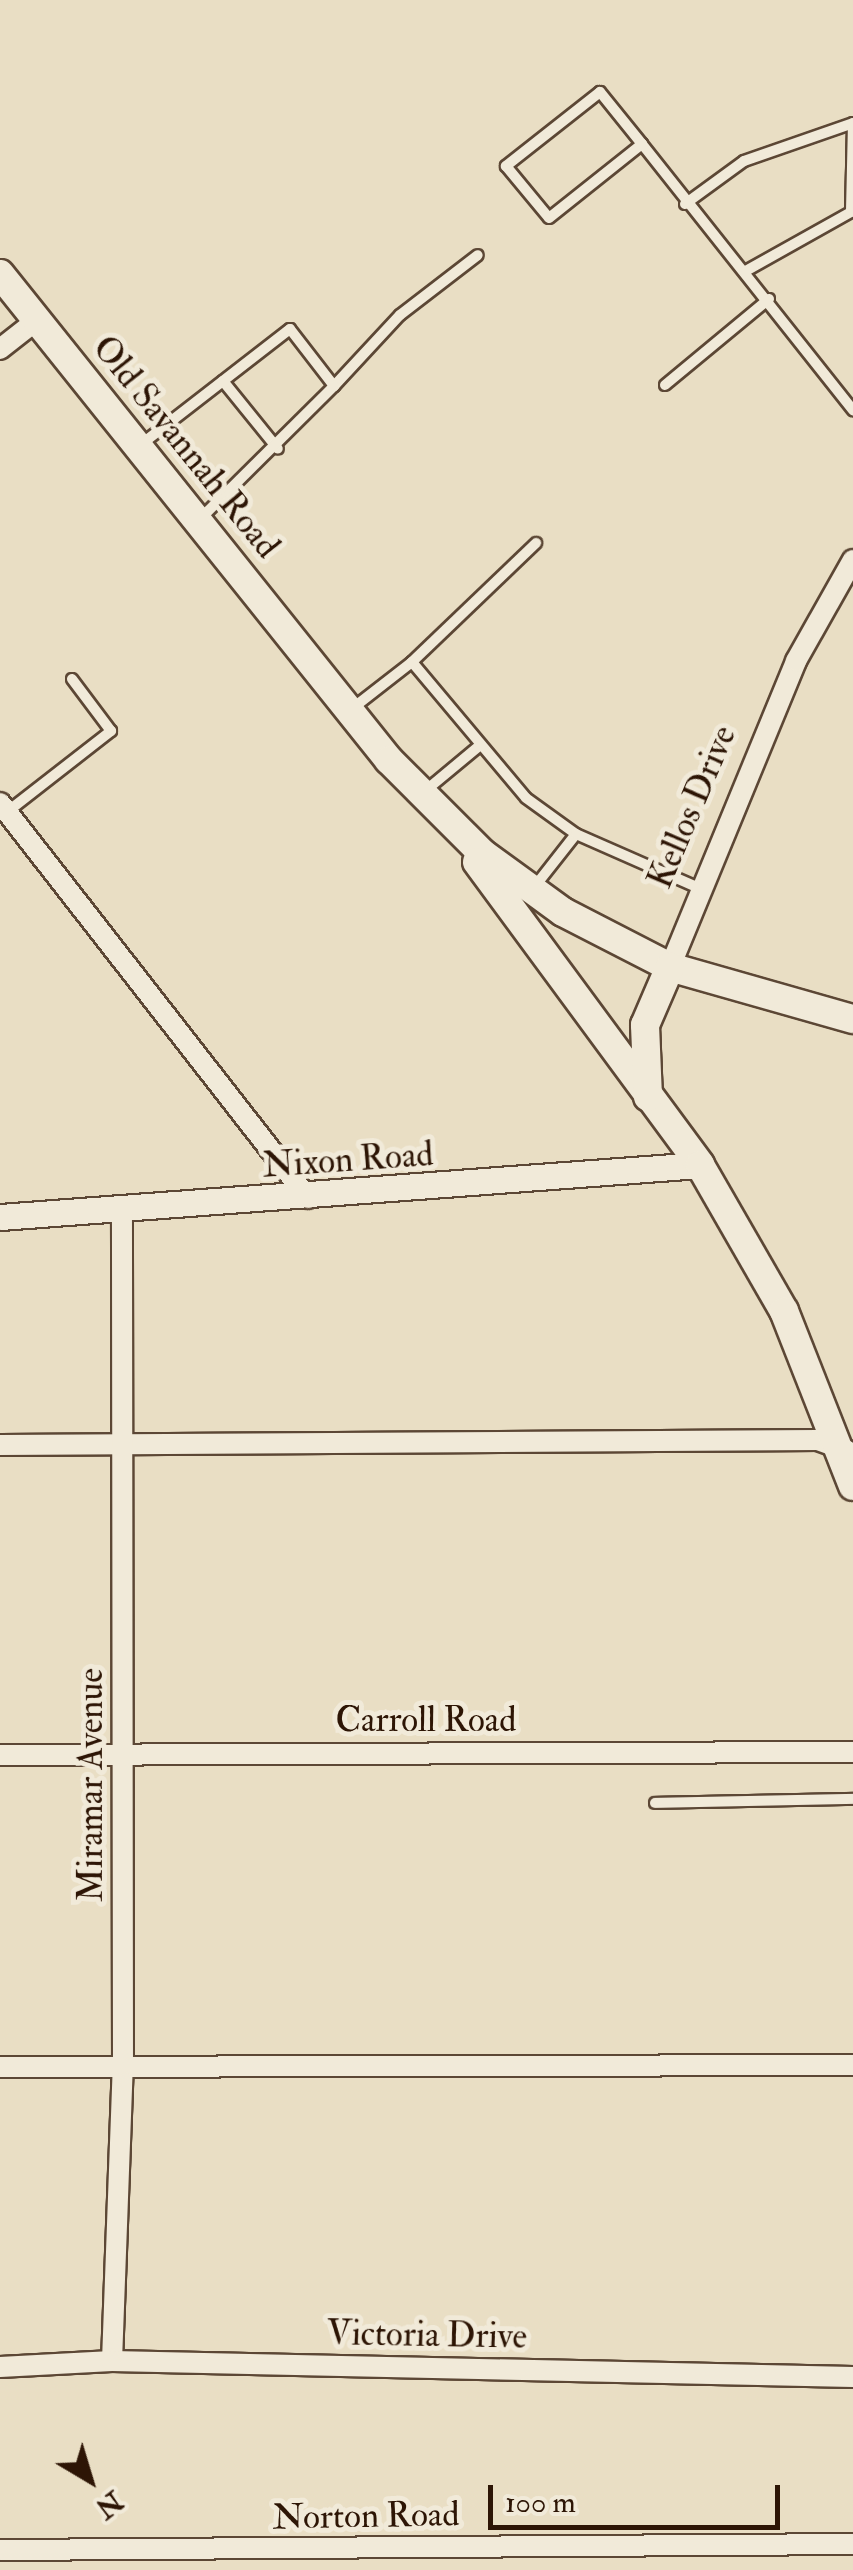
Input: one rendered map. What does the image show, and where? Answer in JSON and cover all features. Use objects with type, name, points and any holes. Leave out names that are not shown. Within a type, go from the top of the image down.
[{"type":"main road","name":"Old Savannah Road","points":[[0,274],[314,667],[431,804]]},
{"type":"main road","points":[[431,804],[532,890],[670,967],[853,1019]]},
{"type":"main road","points":[[431,804],[700,1165],[784,1311],[848,1450],[853,1486]]},
{"type":"main road","name":"Kellos Drive","points":[[648,1097],[645,1026],[670,967]]},
{"type":"street","points":[[0,349],[37,320]]},
{"type":"street","name":"Kellos Drive","points":[[670,967],[697,887],[796,661],[853,560]]},
{"type":"street","points":[[3,807],[308,1198]]},
{"type":"street","name":"Nixon Road","points":[[0,1217],[308,1198],[700,1165]]},
{"type":"street","name":"Miramar Avenue","points":[[112,2361],[122,2066],[125,1752],[119,1443],[122,1210]]},
{"type":"street","points":[[0,1445],[818,1440],[848,1450]]},
{"type":"street","name":"Carroll Road","points":[[0,1755],[853,1752]]},
{"type":"street","points":[[0,2067],[853,2065]]},
{"type":"street","name":"Victoria Drive","points":[[0,2367],[112,2361],[853,2377]]},
{"type":"street","name":"Norton Road","points":[[0,2550],[853,2544]]},
{"type":"lane","points":[[642,144],[548,218],[506,166],[600,92],[642,144],[685,204],[746,270],[853,410]]},
{"type":"lane","points":[[685,204],[744,160],[852,123],[851,212],[746,270]]},
{"type":"lane","points":[[197,521],[278,449],[400,315],[478,255]]},
{"type":"lane","points":[[665,385],[769,300]]},
{"type":"lane","points":[[138,447],[290,329],[334,386]]},
{"type":"lane","points":[[223,381],[278,449]]},
{"type":"lane","points":[[349,710],[412,662],[536,543]]},
{"type":"lane","points":[[412,662],[478,747],[576,834],[697,887]]},
{"type":"lane","points":[[3,807],[111,731],[72,679]]},
{"type":"lane","points":[[431,804],[478,747]]},
{"type":"lane","points":[[532,890],[576,834]]},
{"type":"lane","points":[[655,1803],[853,1799]]}]
